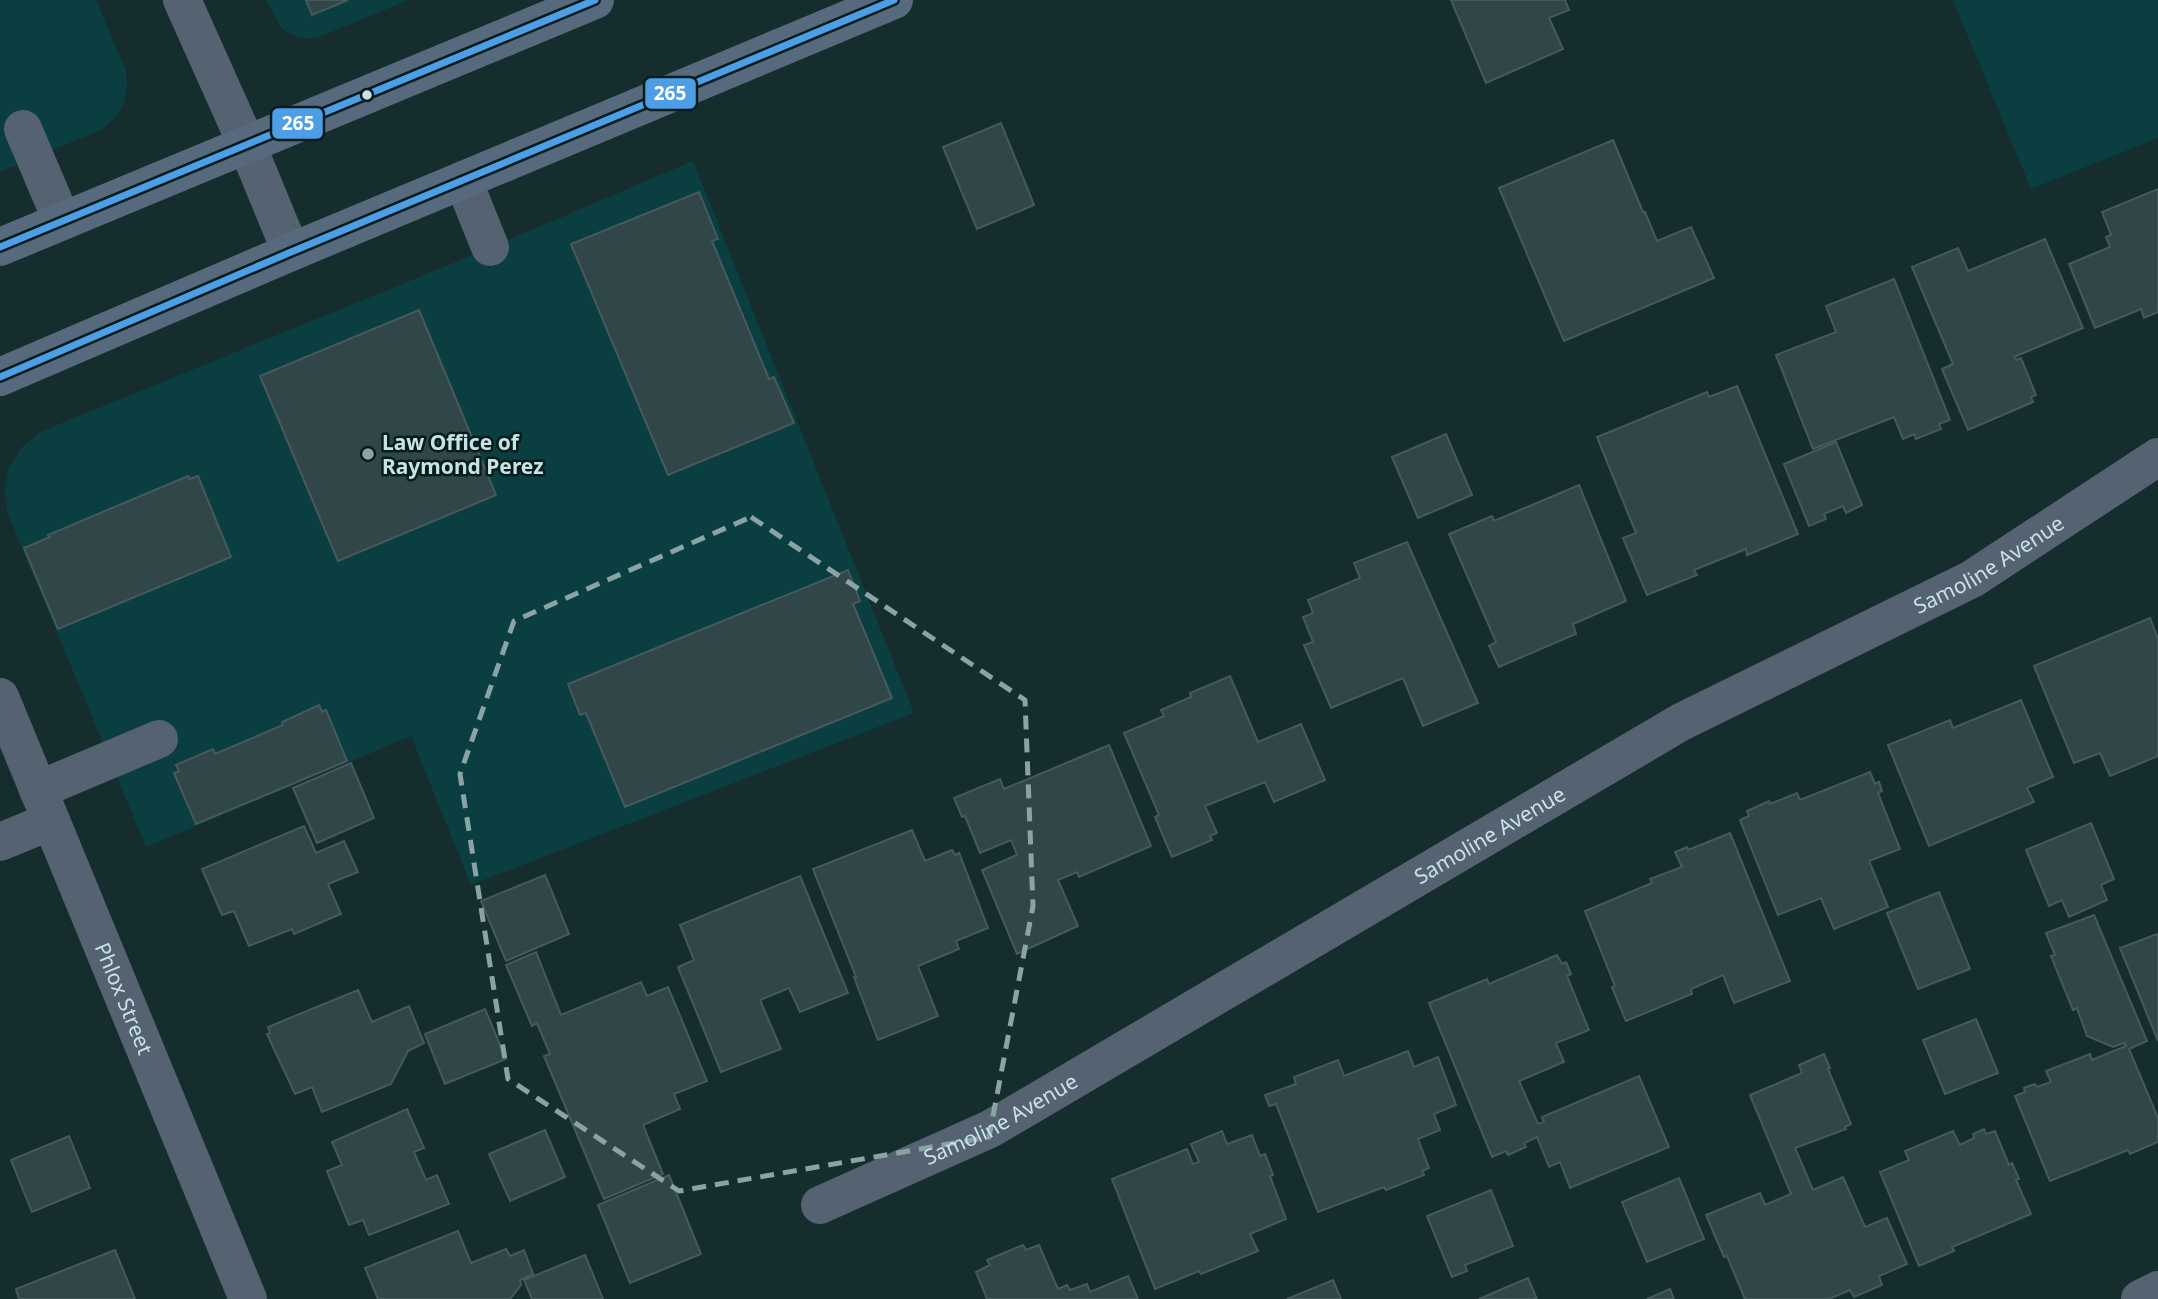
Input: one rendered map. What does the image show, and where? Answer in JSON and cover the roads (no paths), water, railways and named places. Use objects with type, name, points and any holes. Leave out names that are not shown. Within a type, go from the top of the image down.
[{"type":"main road","points":[[0,247],[596,0]]},
{"type":"main road","points":[[0,377],[291,252],[894,0]]},
{"type":"street","points":[[182,0],[291,252]]},
{"type":"street","points":[[23,129],[62,221]]},
{"type":"street","points":[[463,180],[490,247]]},
{"type":"street","name":"Samoline Avenue","points":[[820,1206],[990,1129],[1681,722],[1972,579],[2158,457]]},
{"type":"street","name":"Phlox Street","points":[[0,697],[248,1299]]},
{"type":"street","points":[[0,842],[45,806],[159,739]]},
{"type":"street","points":[[2140,1299],[2158,1290]]},
{"type":"place","name":"Law Office of Raymond Perez","points":[[368,454]]}]
